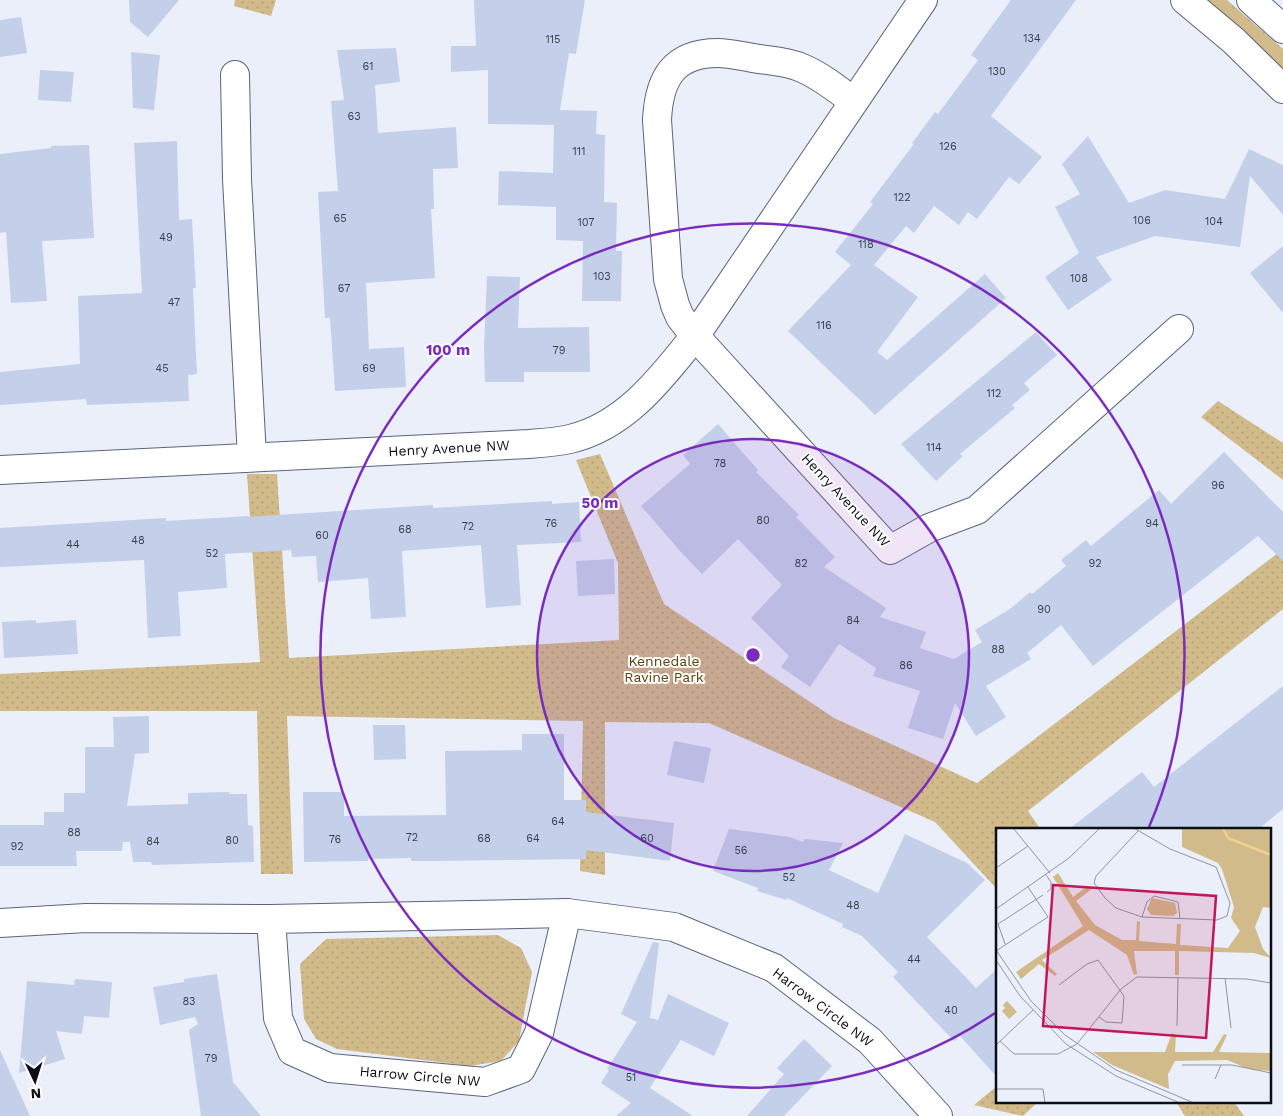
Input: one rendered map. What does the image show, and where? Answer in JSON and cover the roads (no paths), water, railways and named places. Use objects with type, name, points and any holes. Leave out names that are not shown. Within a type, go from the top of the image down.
[{"type":"street","name":"Henry Avenue NW","points":[[0,470],[528,444],[572,439],[601,427],[626,412],[661,378],[695,336],[923,0]]},
{"type":"street","points":[[1185,0],[1234,41],[1283,89]]},
{"type":"street","points":[[1251,0],[1283,29]]},
{"type":"street","name":"Henry Avenue NW","points":[[853,101],[818,76],[803,68],[784,63],[720,53],[703,54],[686,60],[670,71],[660,92],[657,120],[668,279],[680,316],[695,336],[890,550],[930,528],[977,510],[1179,329]]},
{"type":"street","points":[[236,75],[237,179],[252,457]]},
{"type":"street","name":"Harrow Circle NW","points":[[271,919],[278,1018],[292,1052],[330,1068],[485,1082],[521,1069],[539,1033],[566,913]]},
{"type":"street","name":"Harrow Circle NW","points":[[0,923],[86,918],[271,919],[566,913],[674,927],[774,968],[870,1041],[938,1116]]},
{"type":"park label","name":"Kennedale Ravine Park","points":[[664,670]]}]
